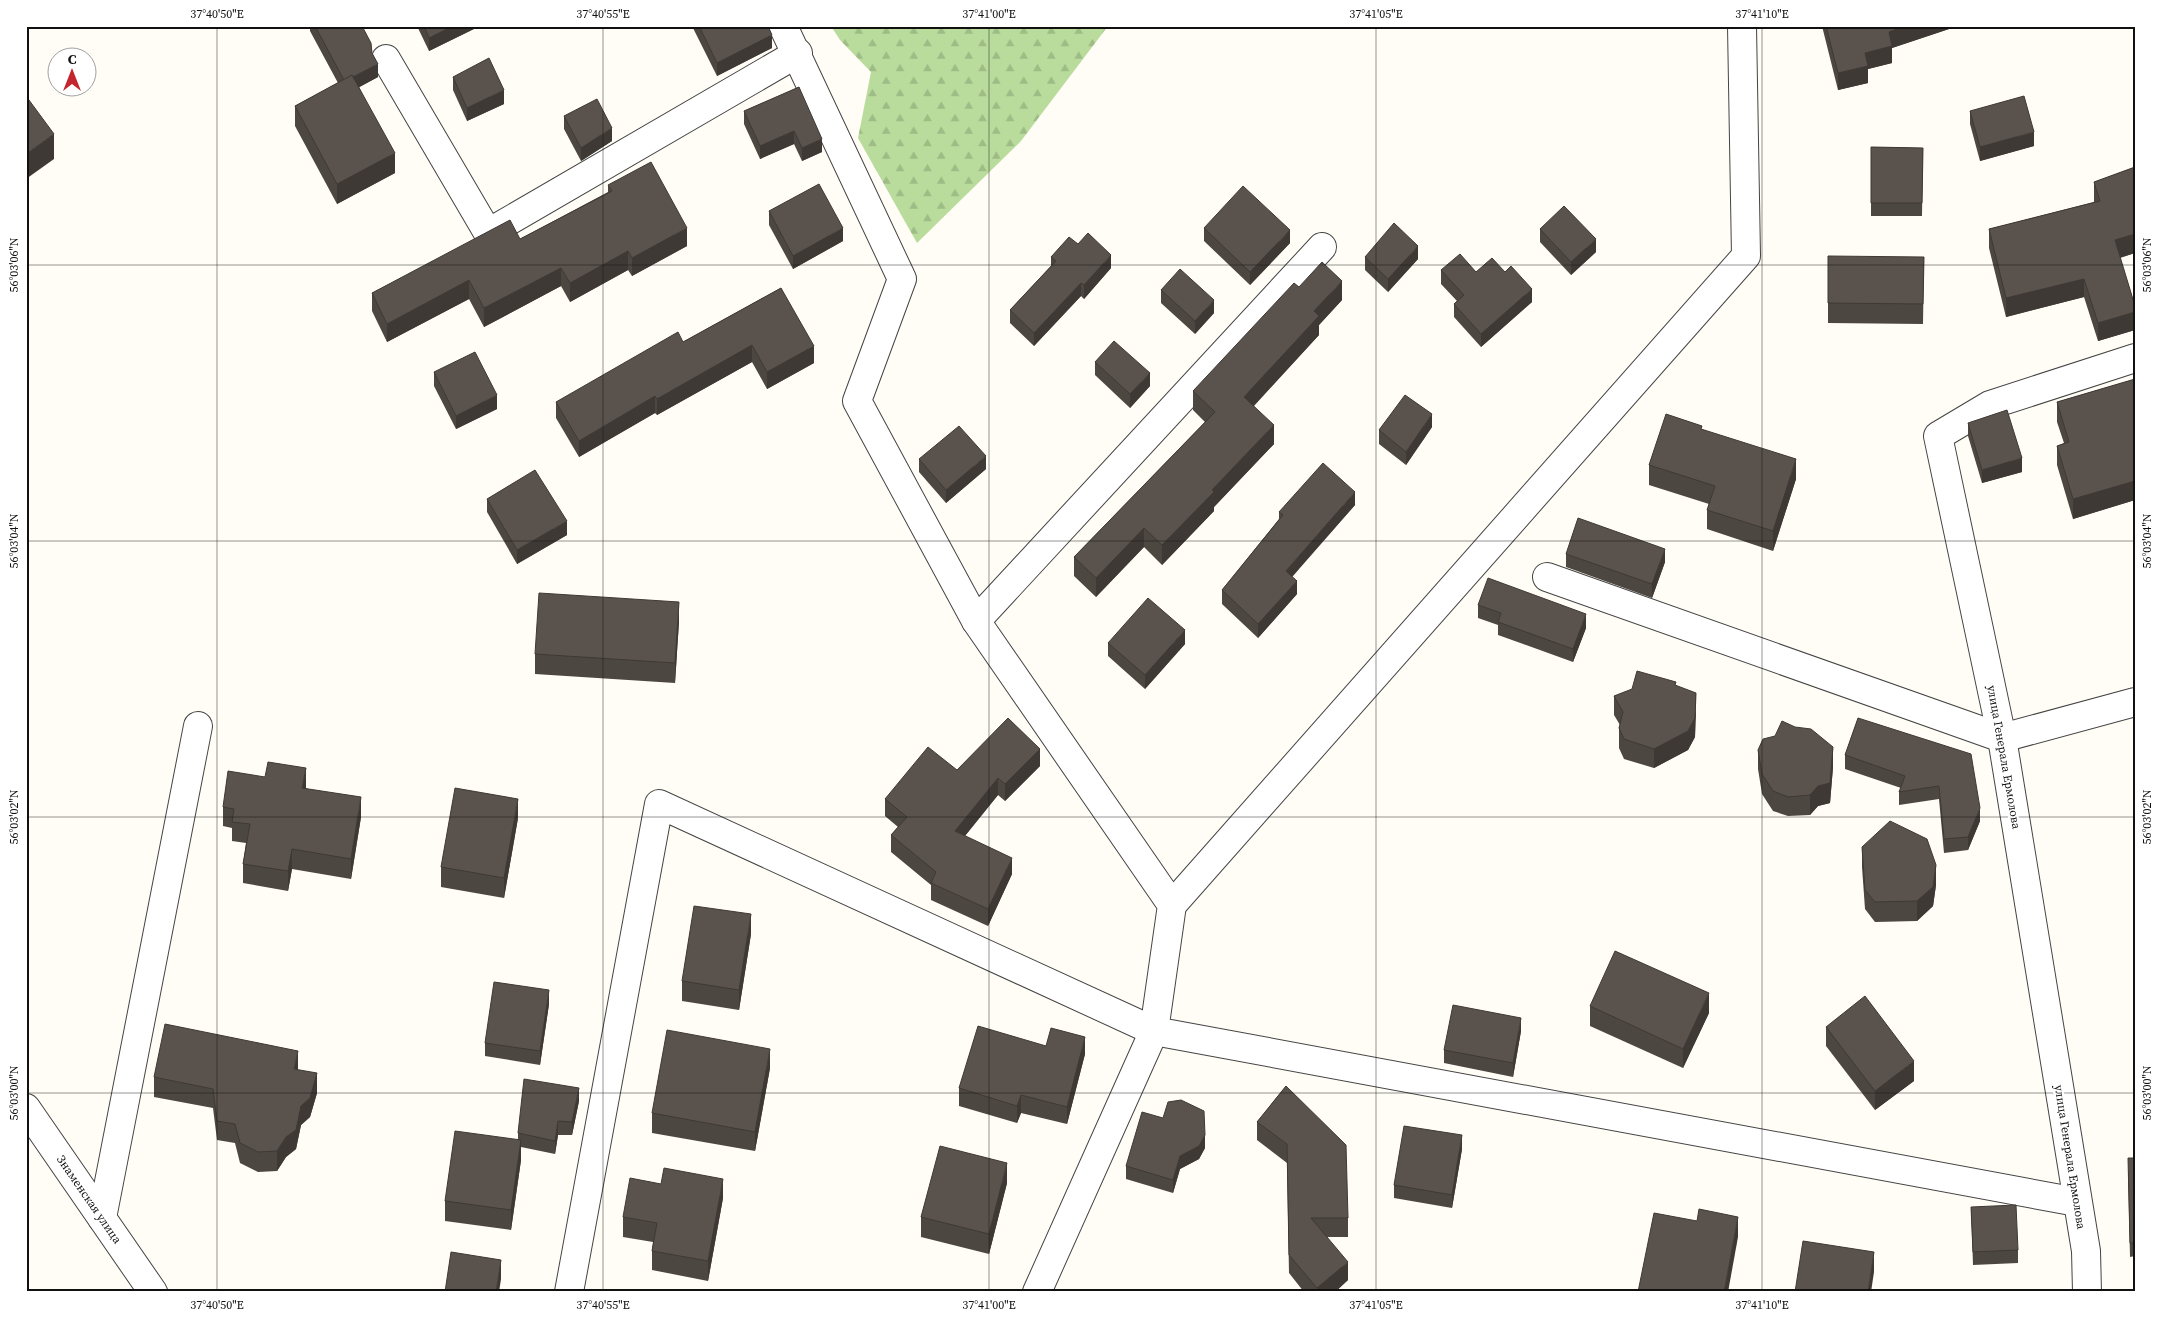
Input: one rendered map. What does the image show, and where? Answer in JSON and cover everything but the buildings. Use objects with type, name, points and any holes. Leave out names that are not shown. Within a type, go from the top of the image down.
[{"type":"street","points":[[783,26],[798,53],[902,279],[857,401],[976,621],[1172,905]]},
{"type":"street","points":[[1037,1292],[1154,1031],[1172,905],[1746,256],[1742,26]]},
{"type":"street","points":[[386,59],[488,233],[798,53]]},
{"type":"street","points":[[976,621],[1322,247]]},
{"type":"street","name":"улица Генерала Ермолова","points":[[2087,1292],[2086,1251],[2002,738],[1938,436],[1990,405],[2135,358]]},
{"type":"street","points":[[1547,577],[2002,738],[2135,702]]},
{"type":"street","points":[[102,1218],[198,726]]},
{"type":"street","points":[[569,1292],[659,804],[1154,1031],[2077,1202]]},
{"type":"street","name":"Знаменская улица","points":[[26,1108],[153,1292]]},
{"type":"green space","points":[[831,26],[1108,26],[1021,141],[917,243],[858,138],[871,72],[840,40]]}]
